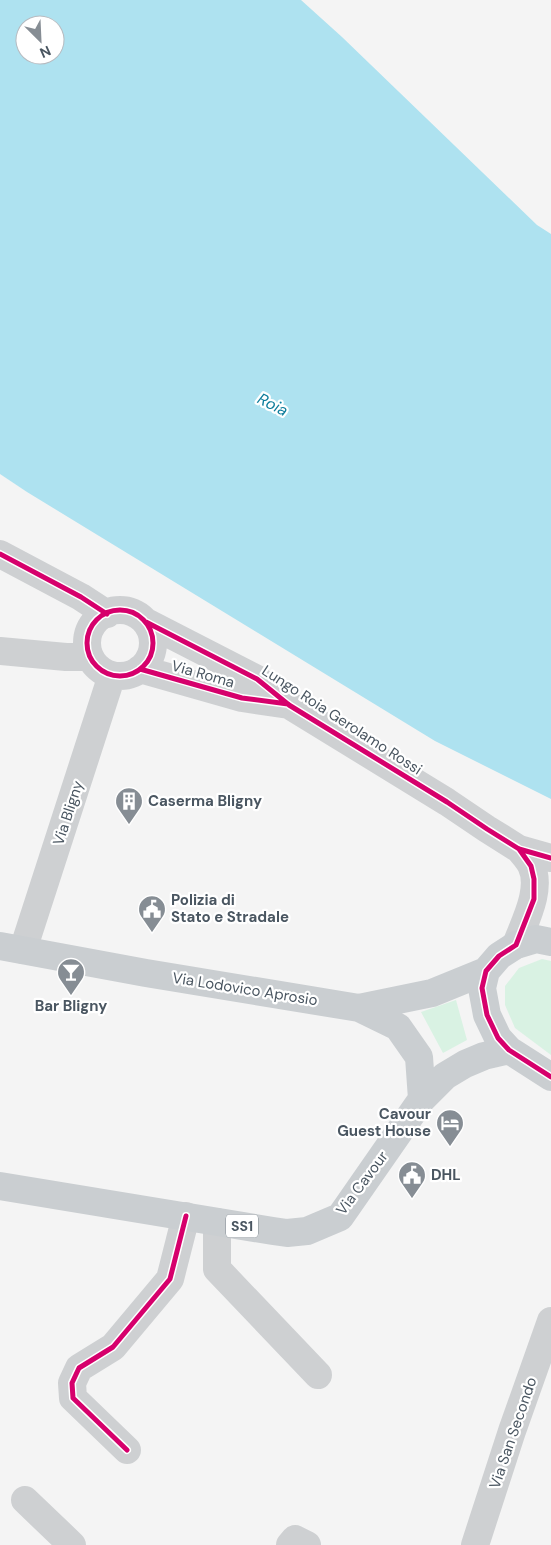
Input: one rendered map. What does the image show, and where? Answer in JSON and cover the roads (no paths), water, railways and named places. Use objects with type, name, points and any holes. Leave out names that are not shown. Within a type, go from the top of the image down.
[{"type":"main road","points":[[539,938],[499,956],[486,971],[482,988],[487,1015],[498,1038],[509,1050],[551,1077]]},
{"type":"main road","name":"Via Lodovico Aprosio","points":[[11,948],[146,973],[359,1008],[432,993],[486,971]]},
{"type":"main road","points":[[359,1008],[398,1027],[419,1057],[422,1099]]},
{"type":"main road","name":"Via Cavour","points":[[0,1186],[217,1222],[287,1232],[307,1231],[340,1217],[422,1099],[444,1076],[484,1056],[509,1050]]},
{"type":"street","points":[[0,554],[81,596],[107,614]]},
{"type":"street","points":[[117,611],[128,611],[138,615],[146,622],[151,631],[152,652],[148,662],[140,669],[132,674],[122,676],[104,672],[96,665],[90,656],[88,636],[98,619],[117,611]]},
{"type":"street","name":"Lungo Roia Gerolamo Rossi","points":[[146,622],[257,679],[289,704],[519,849]]},
{"type":"street","points":[[0,651],[66,657],[90,656]]},
{"type":"street","name":"Via Roma","points":[[140,669],[242,698],[289,704]]},
{"type":"street","name":"Via Bligny","points":[[11,948],[112,675]]},
{"type":"street","points":[[519,849],[551,858]]},
{"type":"street","points":[[519,849],[531,866],[534,879],[534,899],[539,938]]},
{"type":"street","points":[[127,1450],[73,1398],[72,1383],[79,1368],[113,1347],[170,1279],[186,1216]]},
{"type":"street","points":[[217,1222],[217,1269],[318,1374]]},
{"type":"street","name":"Via San Secondo","points":[[475,1545],[512,1431],[551,1322]]},
{"type":"street","points":[[25,1500],[68,1544]]},
{"type":"street","points":[[290,1545],[295,1539],[308,1545]]},
{"type":"water","name":"Roia","points":[[0,0],[301,0],[342,37],[537,225],[551,234],[551,799],[435,741],[0,474]]},
{"type":"place","name":"Caserma Bligny","points":[[129,825]]},
{"type":"place","name":"Polizia di Stato e Stradale","points":[[152,933]]},
{"type":"place","name":"Bar Bligny","points":[[71,996]]},
{"type":"place","name":"Cavour Guest House","points":[[450,1147]]},
{"type":"place","name":"DHL","points":[[412,1199]]}]
